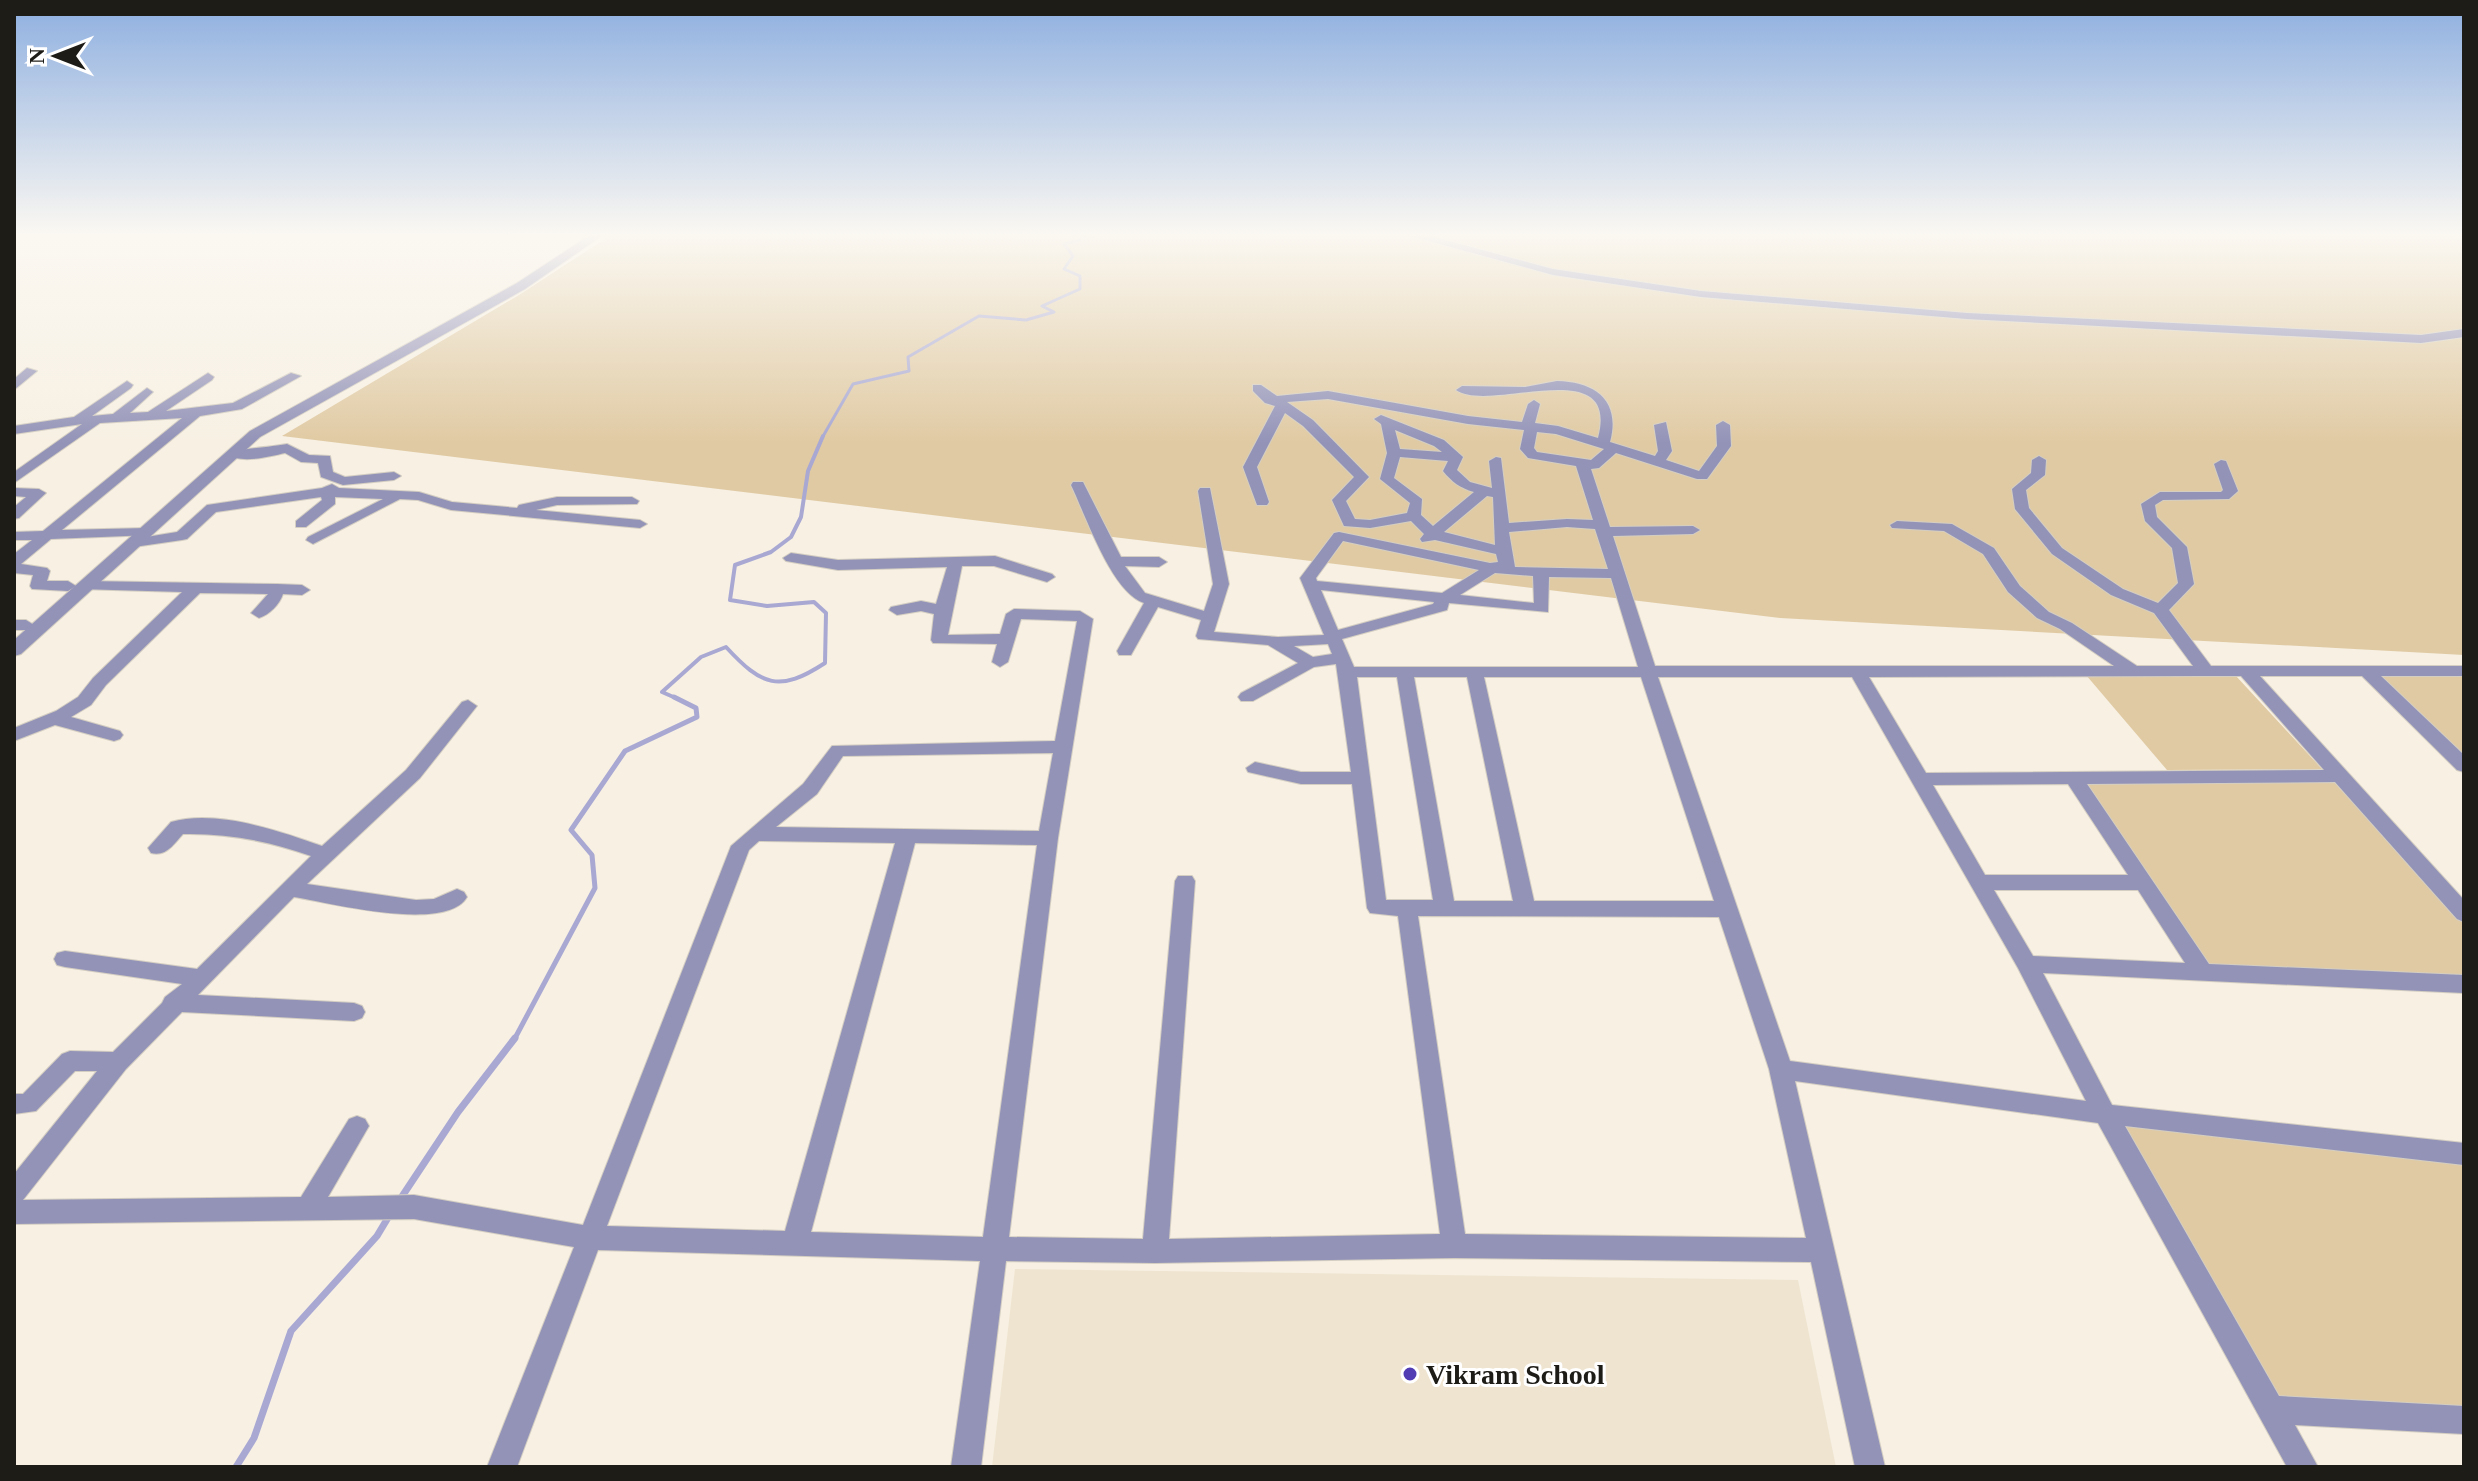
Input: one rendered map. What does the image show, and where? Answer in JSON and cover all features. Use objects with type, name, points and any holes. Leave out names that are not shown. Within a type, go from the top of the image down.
[{"type":"street","points":[[14,650],[85,586],[130,538],[250,426],[473,304]]},
{"type":"street","points":[[18,629],[130,538],[146,532],[255,434],[488,304]]},
{"type":"street","points":[[1825,304],[1967,316],[2421,339],[2464,333]]},
{"type":"street","points":[[14,386],[31,371]]},
{"type":"street","points":[[14,430],[72,421],[154,413],[196,413],[237,406],[295,376]]},
{"type":"street","points":[[154,413],[208,377]]},
{"type":"street","points":[[48,431],[72,421],[127,385]]},
{"type":"street","points":[[1462,390],[1519,391],[1567,385],[1586,388],[1598,396],[1607,412],[1608,446],[1597,464],[1529,453],[1529,427],[1534,404]]},
{"type":"street","points":[[1257,388],[1276,404],[1308,423],[1362,477],[1339,500],[1344,529]]},
{"type":"street","points":[[115,419],[147,392]]},
{"type":"street","points":[[1276,404],[1328,395],[1529,427],[1580,437],[1702,476],[1724,446],[1723,425]]},
{"type":"street","points":[[1359,401],[1375,416],[1439,443],[1456,457]]},
{"type":"street","points":[[1262,502],[1250,467],[1276,404]]},
{"type":"street","points":[[14,562],[196,413]]},
{"type":"street","points":[[14,479],[97,419]]},
{"type":"street","points":[[1387,422],[1394,453],[1387,479],[1417,502],[1414,516]]},
{"type":"street","points":[[1658,462],[1665,451],[1661,425]]},
{"type":"street","points":[[1580,437],[1577,462],[1603,528],[1657,701],[1781,1069],[1870,1467]]},
{"type":"street","points":[[233,454],[262,454],[287,448],[306,459],[325,459],[326,474],[343,481]]},
{"type":"street","points":[[1394,453],[1456,457]]},
{"type":"street","points":[[1456,457],[1450,471],[1465,485],[1492,492]]},
{"type":"street","points":[[2039,460],[2038,475],[2019,489],[2022,509],[2057,551],[2117,592],[2160,610],[2207,673]]},
{"type":"street","points":[[1496,461],[1492,492],[1503,528],[1502,563]]},
{"type":"street","points":[[2160,610],[2186,584],[2179,547],[2150,518],[2148,504],[2160,496],[2224,496],[2231,491],[2231,484],[2221,464]]},
{"type":"street","points":[[326,492],[343,481],[394,476]]},
{"type":"street","points":[[1078,485],[1127,583],[1152,603],[1210,618]]},
{"type":"street","points":[[1205,491],[1221,584],[1206,637],[1276,642],[1333,637],[1441,607],[1442,600]]},
{"type":"street","points":[[14,492],[39,493],[14,515]]},
{"type":"street","points":[[14,536],[182,536],[212,508],[326,492],[396,498],[419,496],[451,506],[640,524]]},
{"type":"street","points":[[301,524],[330,501],[326,492]]},
{"type":"street","points":[[1412,551],[1492,492]]},
{"type":"street","points":[[313,540],[396,498]]},
{"type":"street","points":[[260,500],[292,504]]},
{"type":"street","points":[[510,512],[550,501],[632,501]]},
{"type":"street","points":[[1502,563],[1436,533],[1414,516],[1385,514],[1344,529],[1308,578],[1345,665],[1377,908],[1729,909]]},
{"type":"street","points":[[1503,528],[1567,523],[1603,528],[1693,530]]},
{"type":"street","points":[[1897,525],[1947,527],[1989,551],[2014,589],[2043,615],[2066,626],[2136,672]]},
{"type":"street","points":[[1344,529],[1412,551],[1541,571],[1618,574]]},
{"type":"street","points":[[791,558],[838,565],[995,561],[1047,577]]},
{"type":"street","points":[[1116,561],[1159,562]]},
{"type":"street","points":[[956,562],[946,602],[940,610],[939,640],[1008,639]]},
{"type":"street","points":[[1442,600],[1502,563]]},
{"type":"street","points":[[14,568],[42,571],[38,586],[68,586]]},
{"type":"street","points":[[1311,585],[1390,589],[1442,600],[1542,609],[1541,571]]},
{"type":"street","points":[[85,586],[302,590]]},
{"type":"street","points":[[14,735],[94,694],[99,682],[197,587]]},
{"type":"street","points":[[259,613],[274,599],[277,589]]},
{"type":"street","points":[[1125,651],[1152,603]]},
{"type":"street","points":[[897,610],[921,606],[940,610]]},
{"type":"street","points":[[966,1467],[1048,838],[1085,619],[1080,616],[1014,614],[1000,662]]},
{"type":"street","points":[[1276,642],[1310,663],[1405,672],[2248,674],[2464,671]]},
{"type":"street","points":[[1247,697],[1310,663]]},
{"type":"street","points":[[1405,672],[1445,908]]},
{"type":"street","points":[[2367,672],[2464,766]]},
{"type":"street","points":[[1475,673],[1525,908]]},
{"type":"street","points":[[1657,701],[1676,673]]},
{"type":"street","points":[[1859,674],[2027,964],[2105,1114],[2274,1410],[2303,1467]]},
{"type":"street","points":[[2248,674],[2464,914]]},
{"type":"street","points":[[14,1193],[118,1062],[173,1003],[325,854],[413,774],[468,706]]},
{"type":"street","points":[[52,718],[114,735]]},
{"type":"street","points":[[502,1467],[741,846],[810,789],[838,750],[1065,747]]},
{"type":"street","points":[[1255,768],[1293,777],[1361,778]]},
{"type":"street","points":[[1920,779],[2338,776]]},
{"type":"street","points":[[2073,777],[2203,972]]},
{"type":"street","points":[[158,848],[178,827],[232,825],[262,831],[325,854]]},
{"type":"street","points":[[755,834],[1048,838]]},
{"type":"street","points":[[795,1243],[907,836]]},
{"type":"street","points":[[1155,1251],[1185,881]]},
{"type":"street","points":[[1979,882],[2144,883]]},
{"type":"street","points":[[289,889],[416,908],[437,907],[457,897]]},
{"type":"street","points":[[1407,908],[1454,1246]]},
{"type":"street","points":[[65,959],[199,978]]},
{"type":"street","points":[[2027,964],[2464,984]]},
{"type":"street","points":[[173,1003],[354,1012]]},
{"type":"street","points":[[14,1104],[28,1104],[70,1061],[118,1062]]},
{"type":"street","points":[[1781,1069],[2105,1114],[2464,1154]]},
{"type":"street","points":[[308,1208],[357,1126]]},
{"type":"street","points":[[14,1212],[414,1207],[591,1238],[995,1249],[1155,1251],[1454,1246],[1823,1250]]},
{"type":"street","points":[[2274,1410],[2464,1420]]},
{"type":"shaded area","points":[[504,304],[2464,304],[2464,655],[1780,618],[282,436]]},
{"type":"shaded area","points":[[2086,675],[2236,676],[2322,769],[2167,770]]},
{"type":"shaded area","points":[[2381,676],[2464,676],[2464,758]]},
{"type":"shaded area","points":[[2078,781],[2333,781],[2464,923],[2464,982],[2210,967]]},
{"type":"shaded area","points":[[2121,1121],[2464,1162],[2464,1409],[2280,1402]]},
{"type":"shaded area","name":"Vikram School","points":[[1015,1269],[1798,1280],[1836,1467],[992,1467]]},
{"type":"waterway","points":[[823,437],[853,384],[909,371],[908,357],[979,316],[1026,320],[1054,312],[1042,306],[1046,304]]},
{"type":"waterway","points":[[678,699],[662,692],[701,657],[726,647],[750,670],[772,681],[795,679],[825,663],[826,613],[814,602],[767,606],[730,600],[735,565],[771,552],[791,537],[801,517],[808,471],[823,437]]},
{"type":"waterway","points":[[674,697],[678,699]]},
{"type":"waterway","points":[[514,1040],[595,888],[592,855],[571,830],[625,751],[697,717],[696,708],[678,699]]},
{"type":"waterway","points":[[399,1201],[458,1112],[515,1038]]},
{"type":"waterway","points":[[236,1467],[254,1438],[291,1331],[377,1236],[389,1216]]},
{"type":"place","name":"Vikram School","points":[[1410,1374]]}]
